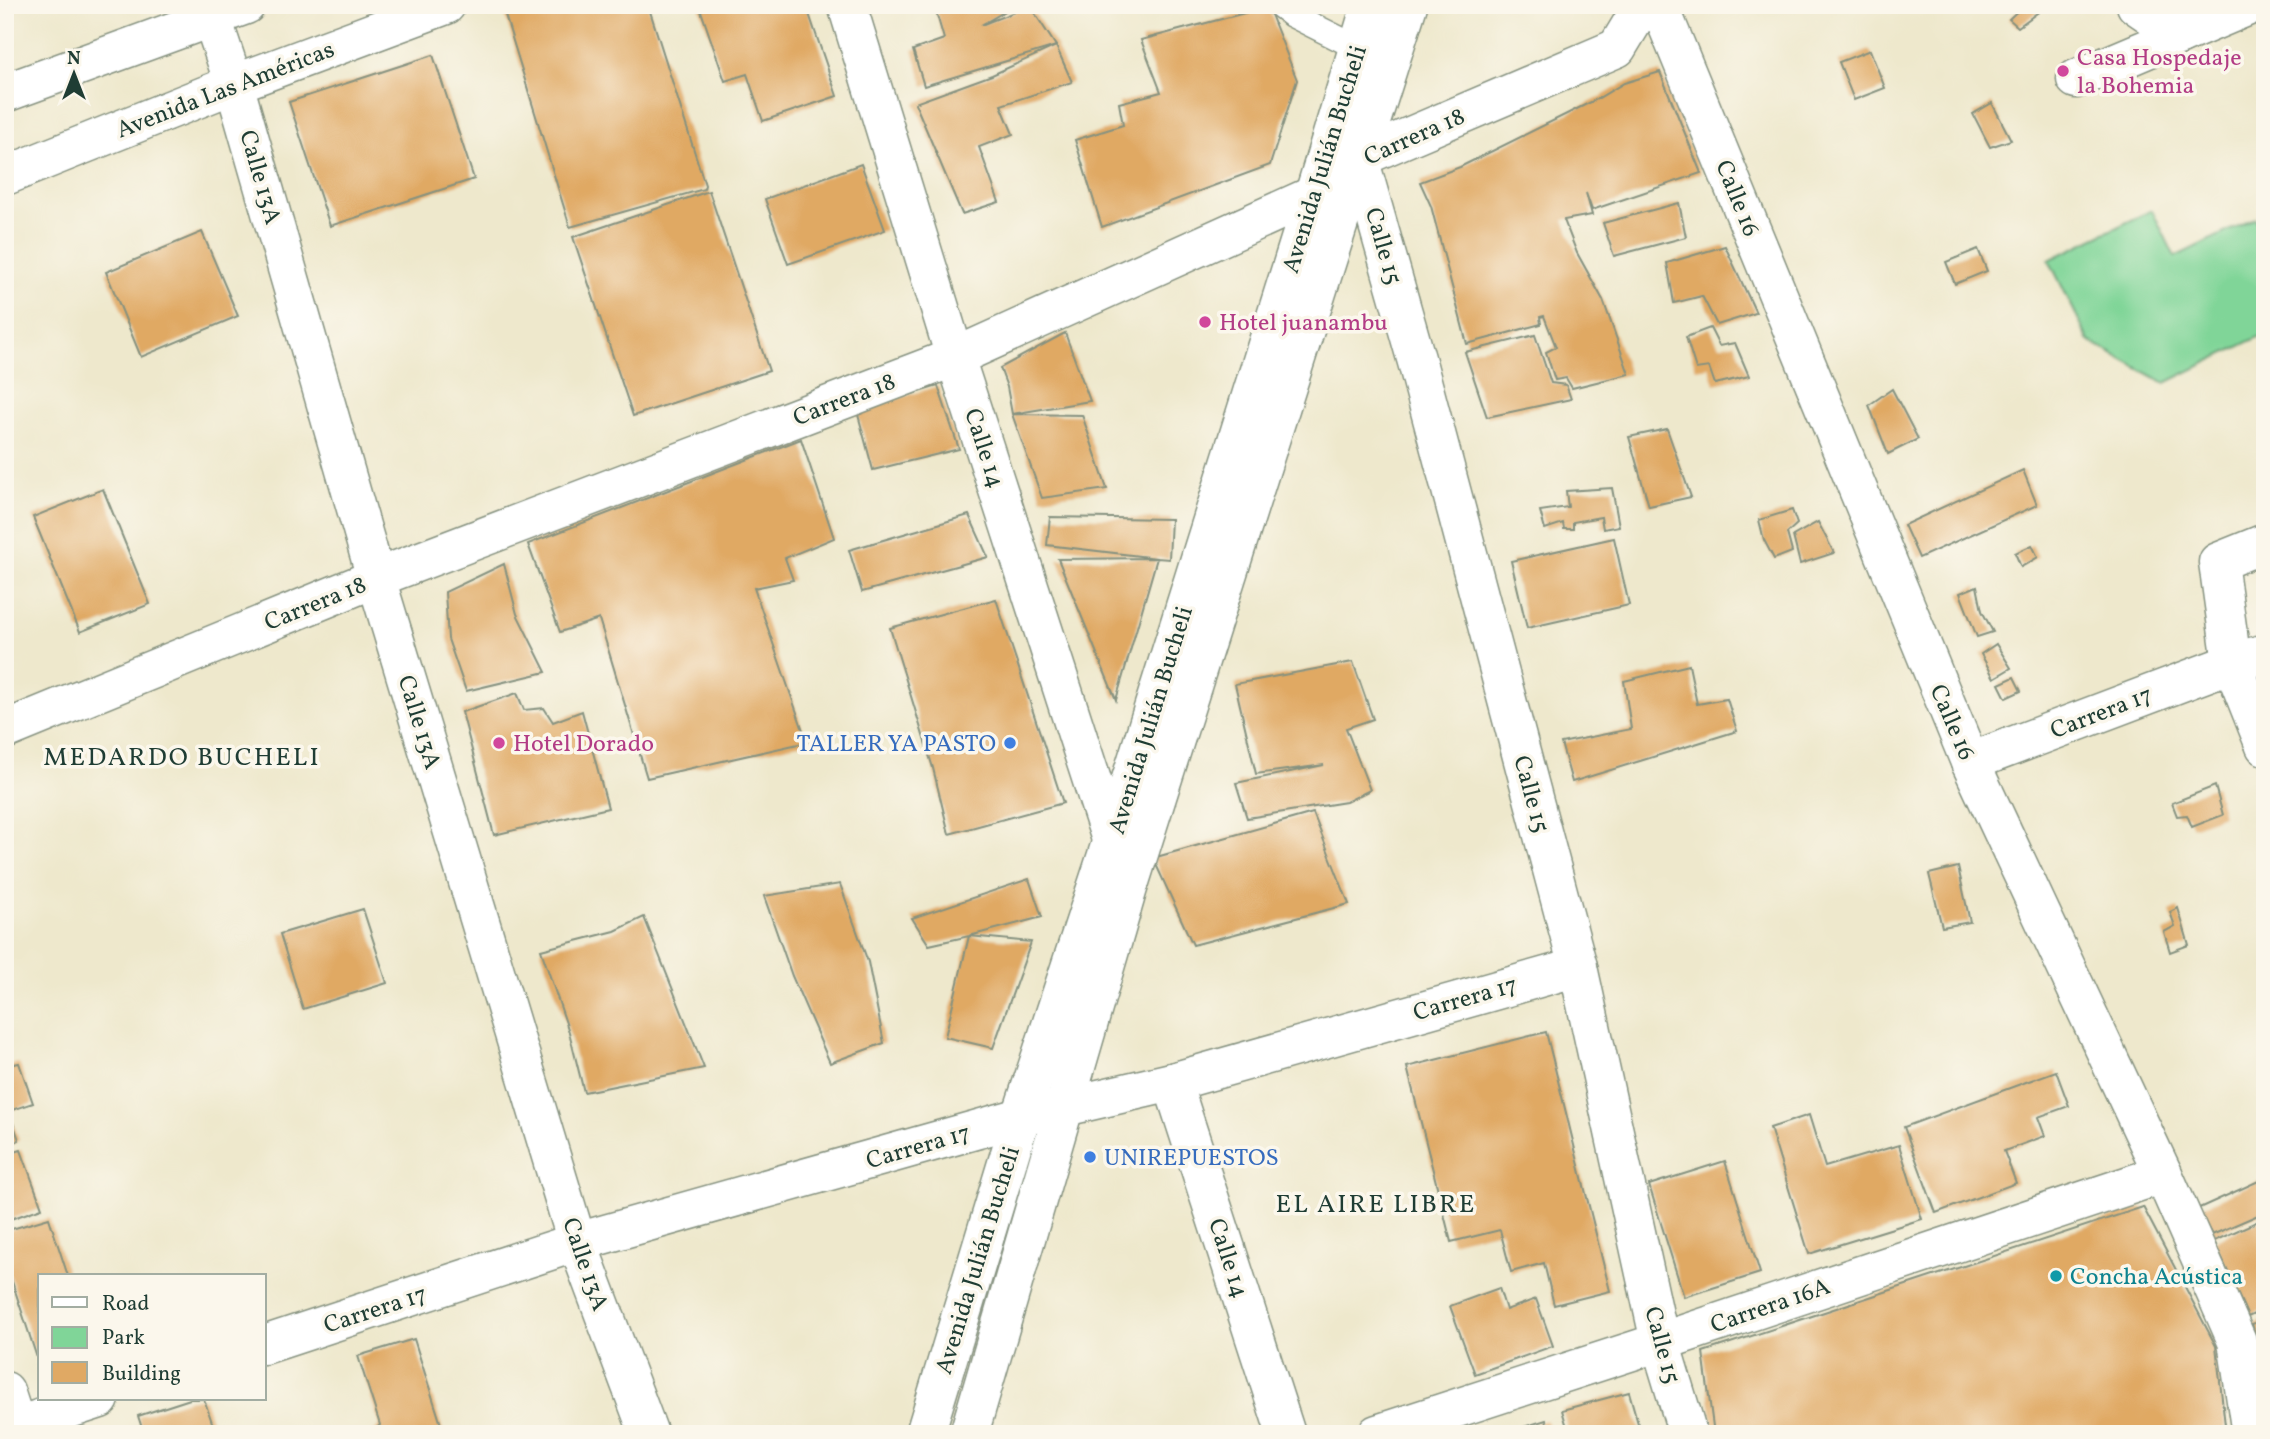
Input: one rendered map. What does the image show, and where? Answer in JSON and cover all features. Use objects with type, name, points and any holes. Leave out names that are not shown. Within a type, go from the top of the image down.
[{"type":"street","name":"Avenida Las Américas","points":[[5,176],[234,84],[446,5]]},
{"type":"street","name":"Calle 14","points":[[847,5],[955,357],[1111,843],[1128,888]]},
{"type":"street","name":"Avenida Julián Bucheli","points":[[925,1434],[1021,1117],[1111,843],[1371,5]]},
{"type":"street","name":"Avenida Julián Bucheli","points":[[969,1434],[1128,888],[1408,5]]},
{"type":"street","name":"Carrera 18","points":[[5,730],[376,578],[955,357],[1314,195],[1359,158],[1617,48],[1643,5]]},
{"type":"street","name":"Calle 16","points":[[1659,5],[1970,762],[2238,1341],[2251,1434]]},
{"type":"street","points":[[2136,5],[2180,35]]},
{"type":"street","points":[[2076,79],[2250,5]]},
{"type":"street","name":"Calle 13A","points":[[221,9],[234,84],[376,578],[577,1242],[649,1434]]},
{"type":"street","points":[[5,93],[221,9]]},
{"type":"street","name":"Calle 15","points":[[1359,158],[1417,362],[1578,967],[1660,1342],[1688,1434]]},
{"type":"street","points":[[2265,543],[2218,562],[2248,658],[2265,746]]},
{"type":"street","name":"Carrera 17","points":[[1970,762],[2248,658]]},
{"type":"street","name":"Carrera 17","points":[[266,1344],[577,1242],[1021,1117],[1172,1082],[1578,967]]},
{"type":"street","name":"Calle 14","points":[[1172,1082],[1286,1434]]},
{"type":"street","name":"Carrera 16A","points":[[1377,1434],[2163,1174]]},
{"type":"street","points":[[12,1420],[96,1400]]},
{"type":"lane","points":[[1279,5],[1292,15],[1358,48]]},
{"type":"green space","points":[[2152,210],[2175,257],[2255,218],[2265,237],[2265,334],[2165,383],[2089,341],[2049,260]]},
{"type":"building","points":[[502,5],[648,5],[705,185],[704,189],[570,227]]},
{"type":"building","points":[[699,5],[806,5],[837,96],[763,121],[747,74],[725,81]]},
{"type":"building","points":[[934,5],[1016,5],[981,25],[1030,6],[1056,46],[924,86],[913,50],[944,39]]},
{"type":"building","points":[[2024,5],[2048,5],[2018,27],[2009,19]]},
{"type":"building","points":[[1268,7],[1297,80],[1270,165],[1102,227],[1075,140],[1123,125],[1119,103],[1161,92],[1141,40]]},
{"type":"building","points":[[1056,46],[1072,82],[1001,105],[1013,134],[979,147],[999,202],[962,214],[915,103],[992,75]]},
{"type":"building","points":[[1870,50],[1885,88],[1854,100],[1839,62]]},
{"type":"building","points":[[433,55],[474,179],[330,226],[289,102]]},
{"type":"building","points":[[1660,72],[1701,173],[1592,210],[1586,193],[1592,215],[1564,220],[1577,253],[1603,300],[1629,374],[1572,388],[1566,378],[1555,380],[1546,352],[1556,347],[1544,316],[1540,317],[1541,324],[1467,344],[1431,206],[1420,182],[1460,167],[1624,83]]},
{"type":"building","points":[[1992,103],[2011,140],[1990,147],[1973,114]]},
{"type":"building","points":[[861,164],[885,230],[788,264],[765,199]]},
{"type":"building","points":[[709,191],[769,371],[633,416],[573,237]]},
{"type":"building","points":[[1679,203],[1686,237],[1614,256],[1603,223]]},
{"type":"building","points":[[202,232],[238,316],[141,357],[106,272]]},
{"type":"building","points":[[1725,246],[1756,313],[1717,325],[1702,296],[1674,303],[1667,263]]},
{"type":"building","points":[[1978,249],[1987,271],[1955,284],[1946,262]]},
{"type":"building","points":[[1710,328],[1719,346],[1735,343],[1749,376],[1715,384],[1709,367],[1696,369],[1686,337]]},
{"type":"building","points":[[1065,333],[1090,401],[1012,414],[1000,368]]},
{"type":"building","points":[[1535,335],[1551,383],[1566,385],[1571,399],[1487,417],[1465,352]]},
{"type":"building","points":[[938,386],[959,449],[873,470],[857,411]]},
{"type":"building","points":[[1892,389],[1918,439],[1888,454],[1869,405]]},
{"type":"building","points":[[1012,414],[1082,415],[1107,489],[1042,498]]},
{"type":"building","points":[[1667,429],[1691,497],[1649,506],[1629,437]]},
{"type":"building","points":[[801,439],[834,538],[785,558],[793,580],[754,588],[807,742],[647,778],[599,619],[560,632],[528,544]]},
{"type":"building","points":[[2023,470],[2037,505],[1919,558],[1904,525]]},
{"type":"building","points":[[1612,488],[1619,526],[1603,529],[1601,517],[1573,522],[1573,529],[1564,529],[1563,523],[1545,529],[1540,511],[1568,507],[1566,491]]},
{"type":"building","points":[[103,489],[150,604],[80,632],[33,517]]},
{"type":"building","points":[[1792,510],[1797,524],[1787,533],[1792,552],[1774,559],[1764,540],[1759,520]]},
{"type":"building","points":[[969,515],[988,557],[862,592],[849,550]]},
{"type":"building","points":[[1050,517],[1171,519],[1169,559],[1047,545]]},
{"type":"building","points":[[1818,522],[1834,553],[1800,564],[1793,536]]},
{"type":"building","points":[[1614,538],[1629,605],[1527,628],[1511,561]]},
{"type":"building","points":[[2032,545],[2038,557],[2021,567],[2015,553]]},
{"type":"building","points":[[1157,558],[1116,700],[1058,559]]},
{"type":"building","points":[[504,564],[517,614],[546,672],[466,691],[448,639],[445,592]]},
{"type":"building","points":[[1977,586],[1982,611],[1993,632],[1977,637],[1960,593]]},
{"type":"building","points":[[996,599],[1063,803],[949,834],[933,768],[890,628]]},
{"type":"building","points":[[1996,644],[2011,668],[1994,678],[1981,654]]},
{"type":"building","points":[[1353,662],[1373,719],[1346,728],[1370,790],[1346,802],[1247,818],[1236,783],[1324,765],[1256,774],[1235,684]]},
{"type":"building","points":[[1689,665],[1697,704],[1727,699],[1737,731],[1572,782],[1561,743],[1631,729],[1624,681]]},
{"type":"building","points":[[2014,677],[2021,691],[2006,698],[1999,684]]},
{"type":"building","points":[[517,693],[524,710],[544,708],[553,722],[582,711],[608,808],[494,835],[462,712]]},
{"type":"building","points":[[2215,786],[2223,815],[2192,827],[2187,815],[2177,816],[2172,803]]},
{"type":"building","points":[[1313,813],[1349,904],[1193,945],[1153,858]]},
{"type":"building","points":[[1958,867],[1970,922],[1942,927],[1929,874]]},
{"type":"building","points":[[1029,879],[1042,917],[929,945],[912,918]]},
{"type":"building","points":[[840,884],[868,962],[884,1043],[830,1063],[792,976],[764,896]]},
{"type":"building","points":[[2178,908],[2189,945],[2170,952],[2164,932],[2175,926],[2170,912]]},
{"type":"building","points":[[363,909],[387,983],[303,1009],[280,934]]},
{"type":"building","points":[[644,917],[704,1068],[584,1092],[569,1032],[541,950],[615,931]]},
{"type":"building","points":[[969,936],[1031,942],[993,1048],[945,1037]]},
{"type":"building","points":[[1546,1032],[1610,1291],[1554,1305],[1544,1263],[1511,1272],[1500,1230],[1451,1242],[1407,1067]]},
{"type":"building","points":[[5,1056],[9,1065],[19,1063],[33,1103],[9,1111],[19,1140],[5,1148]]},
{"type":"building","points":[[2056,1071],[2069,1106],[2038,1117],[2045,1136],[2004,1151],[2016,1183],[1936,1213],[1904,1127]]},
{"type":"building","points":[[1809,1115],[1825,1167],[1899,1145],[1922,1219],[1809,1254],[1770,1128]]},
{"type":"building","points":[[21,1150],[42,1208],[5,1221],[5,1155]]},
{"type":"building","points":[[1725,1161],[1760,1273],[1684,1297],[1649,1185]]},
{"type":"building","points":[[2265,1178],[2265,1212],[2212,1235],[2197,1209]]},
{"type":"building","name":"Concha Acústica","points":[[2143,1207],[2216,1346],[2226,1434],[1714,1434],[1703,1352]]},
{"type":"building","points":[[49,1218],[67,1274],[38,1274],[38,1361],[5,1260],[5,1231]]},
{"type":"building","points":[[2265,1218],[2265,1309],[2248,1317],[2214,1241]]},
{"type":"building","points":[[1499,1288],[1506,1310],[1536,1299],[1553,1346],[1475,1374],[1450,1306]]},
{"type":"building","points":[[2265,1319],[2265,1362],[2264,1362],[2252,1324]]},
{"type":"building","points":[[414,1339],[444,1434],[371,1434],[380,1425],[358,1356]]},
{"type":"building","points":[[1629,1392],[1641,1434],[1569,1434],[1562,1410]]},
{"type":"building","points":[[187,1400],[204,1400],[216,1434],[144,1434],[138,1416]]},
{"type":"building","points":[[1546,1420],[1550,1434],[1504,1434],[1504,1433]]},
{"type":"place","name":"Casa Hospedaje la Bohemia","points":[[2063,71]]},
{"type":"place","name":"Hotel juanambu","points":[[1205,322]]},
{"type":"place","name":"Hotel Dorado","points":[[499,743]]},
{"type":"place","name":"TALLER YA PASTO","points":[[1010,743]]},
{"type":"place","name":"UNIREPUESTOS","points":[[1090,1157]]},
{"type":"place","name":"Concha Acústica","points":[[2056,1276]]},
{"type":"district","name":"MEDARDO BUCHELI","points":[[182,756]]},
{"type":"district","name":"EL AIRE LIBRE","points":[[1376,1203]]}]
